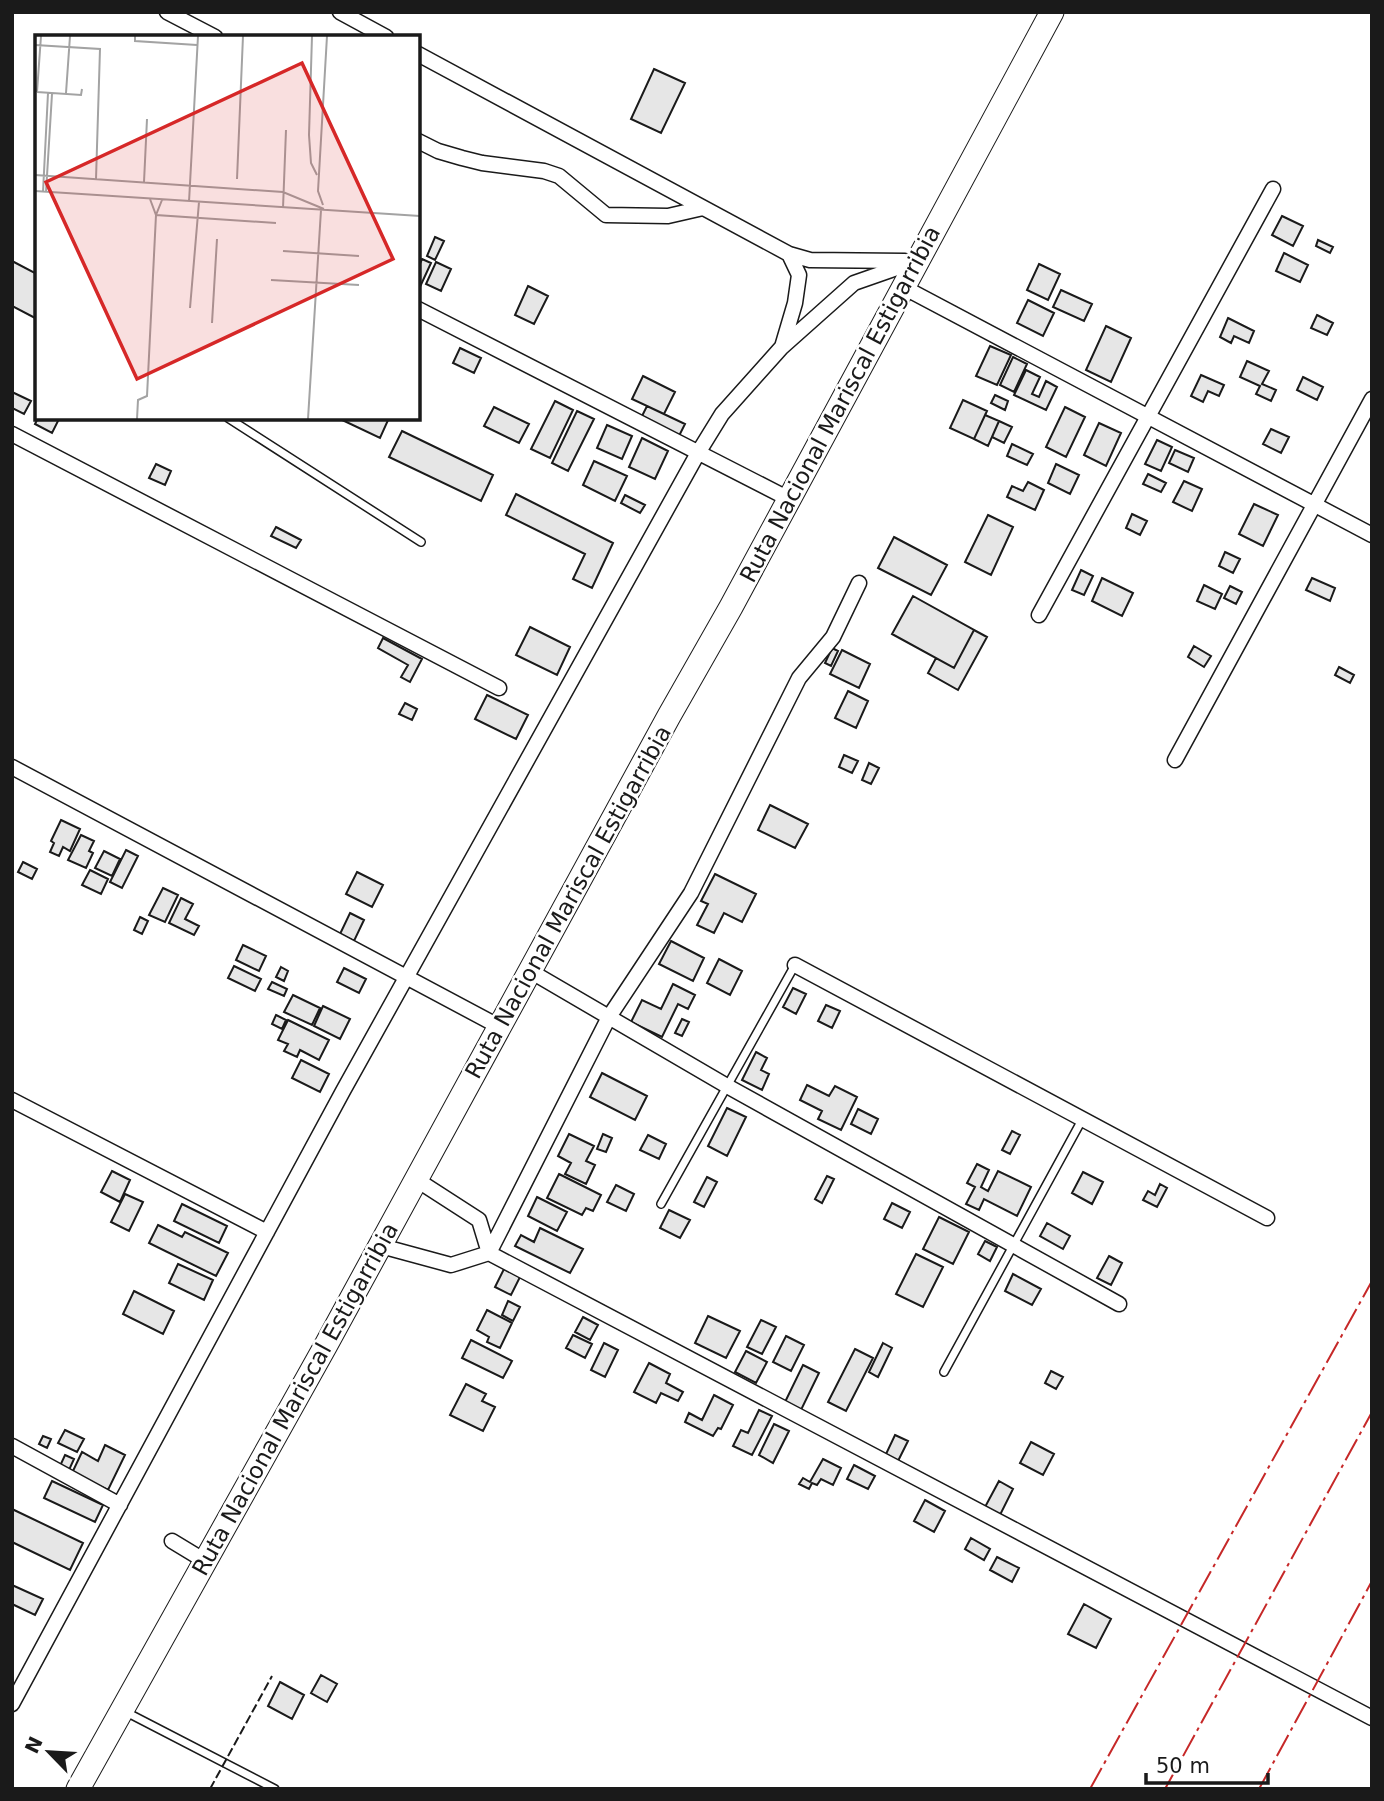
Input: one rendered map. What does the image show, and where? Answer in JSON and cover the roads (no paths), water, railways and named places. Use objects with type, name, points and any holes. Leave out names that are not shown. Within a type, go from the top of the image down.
[{"type":"main road","name":"Ruta Nacional Mariscal Estigarribia","points":[[78,1789],[381,1246],[1052,12]]},
{"type":"street","points":[[167,12],[211,35]]},
{"type":"street","points":[[340,12],[382,35]]},
{"type":"street","points":[[420,55],[789,254],[810,260],[917,261]]},
{"type":"street","points":[[420,142],[438,151],[482,163],[544,171],[559,176],[606,215],[668,216],[703,208]]},
{"type":"street","points":[[1039,615],[1273,189]]},
{"type":"street","points":[[781,348],[795,303],[799,275],[789,254]]},
{"type":"street","points":[[12,1704],[267,1232],[722,414],[781,348],[855,283],[917,261]]},
{"type":"street","points":[[902,287],[1372,535]]},
{"type":"street","points":[[420,310],[789,499]]},
{"type":"street","points":[[1175,760],[1372,399]]},
{"type":"street","points":[[12,435],[499,688]]},
{"type":"street","points":[[489,1253],[609,1017],[691,893],[799,678],[833,637],[859,583]]},
{"type":"street","points":[[12,767],[500,1027]]},
{"type":"street","points":[[795,965],[1267,1218]]},
{"type":"street","points":[[530,971],[727,1086],[1119,1304]]},
{"type":"street","points":[[12,1100],[267,1232]]},
{"type":"street","points":[[416,1180],[479,1220],[489,1253]]},
{"type":"street","points":[[381,1246],[451,1265],[489,1253],[1372,1718]]},
{"type":"street","points":[[12,1446],[120,1505]]},
{"type":"street","points":[[172,1541],[205,1560]]},
{"type":"lane","points":[[231,420],[421,542]]},
{"type":"lane","points":[[661,1204],[795,965]]},
{"type":"lane","points":[[944,1372],[1083,1118]]},
{"type":"lane","points":[[122,1710],[275,1789]]}]
